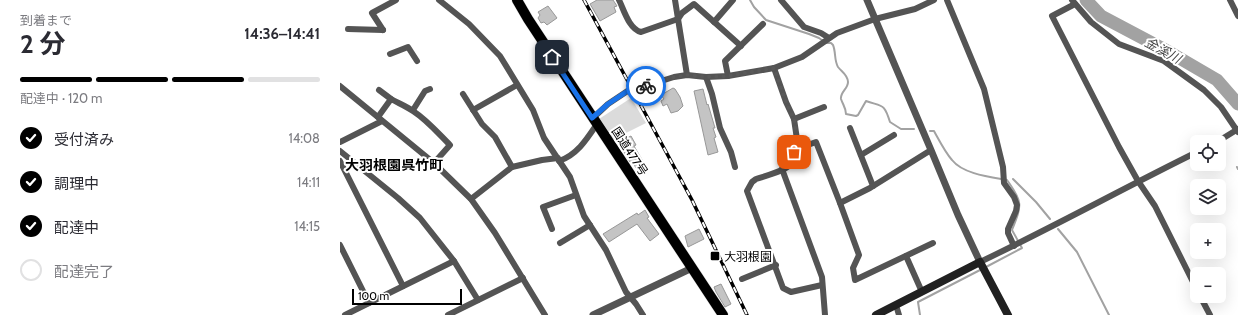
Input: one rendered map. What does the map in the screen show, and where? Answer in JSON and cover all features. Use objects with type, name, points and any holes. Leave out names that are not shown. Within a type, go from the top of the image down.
[{"type":"highway","name":"国道477号","points":[[517,0],[723,315]]},
{"type":"main road","points":[[876,315],[980,263],[1008,315]]},
{"type":"street","points":[[348,29],[382,30],[372,13],[396,0]]},
{"type":"street","points":[[439,0],[469,24],[496,51],[533,110],[544,138],[570,177],[584,216],[606,250],[626,292],[632,298],[643,315]]},
{"type":"street","points":[[619,0],[633,27],[637,31],[645,31],[678,19],[682,13],[694,4],[741,46]]},
{"type":"street","points":[[675,0],[687,75]]},
{"type":"street","points":[[714,22],[734,0]]},
{"type":"street","points":[[781,0],[804,27],[821,33],[828,39]]},
{"type":"street","points":[[867,0],[958,215],[980,263],[1190,155]]},
{"type":"street","points":[[470,199],[512,167],[572,155],[585,141],[595,121],[608,104],[632,88],[642,87],[674,77],[687,75],[706,77],[728,76],[774,68],[802,56],[837,33],[875,19],[915,9],[934,0]]},
{"type":"street","points":[[947,0],[984,89],[1003,167],[1004,183],[1014,198],[1016,205],[1016,211],[1008,229],[1008,233],[1014,245]]},
{"type":"street","points":[[1230,0],[1238,16]]},
{"type":"street","points":[[1190,276],[1155,206],[1138,181],[1052,16],[1074,2],[1091,22],[1119,44],[1164,61],[1204,90],[1220,107],[1237,130],[1226,137]]},
{"type":"street","points":[[728,76],[725,61],[763,24]]},
{"type":"street","points":[[390,54],[408,47],[417,61]]},
{"type":"street","points":[[774,68],[786,102],[794,119],[798,146],[794,152],[794,160],[790,166],[756,179],[752,182],[747,191],[776,265],[783,288],[790,292],[822,285]]},
{"type":"street","points":[[706,77],[712,94],[720,128],[731,152],[735,167]]},
{"type":"street","points":[[473,110],[517,85]]},
{"type":"street","points":[[341,88],[434,163],[470,199],[495,232],[545,315]]},
{"type":"street","points":[[413,110],[425,91],[430,89]]},
{"type":"street","points":[[380,90],[391,99],[413,110],[433,126],[450,145],[434,163]]},
{"type":"street","points":[[463,94],[482,124],[495,137],[512,167]]},
{"type":"street","points":[[340,142],[380,119],[391,99]]},
{"type":"street","points":[[794,119],[824,107]]},
{"type":"street","points":[[850,128],[873,186]]},
{"type":"street","points":[[861,155],[894,135]]},
{"type":"street","points":[[798,146],[805,146],[816,142],[859,255],[853,268],[855,280],[933,243]]},
{"type":"street","points":[[840,203],[873,186],[931,150]]},
{"type":"street","points":[[340,152],[398,198],[420,218],[454,261],[478,300]]},
{"type":"street","points":[[340,160],[403,286]]},
{"type":"street","points":[[782,169],[822,277],[825,315]]},
{"type":"street","points":[[552,229],[543,207],[576,195]]},
{"type":"street","points":[[560,243],[584,227],[590,225]]},
{"type":"street","points":[[340,245],[369,303]]},
{"type":"street","points":[[906,256],[922,292]]},
{"type":"street","points":[[345,315],[454,261]]},
{"type":"street","points":[[742,278],[776,265]]},
{"type":"street","points":[[593,315],[632,298],[692,268]]},
{"type":"street","points":[[448,315],[523,278]]},
{"type":"street","points":[[1204,303],[1210,315]]},
{"type":"street","points":[[896,305],[899,315]]},
{"type":"shaded area","points":[[631,98],[646,123],[612,140],[599,119]]},
{"type":"building","points":[[597,0],[613,0],[617,6],[614,7],[616,12],[600,21],[590,4]]},
{"type":"building","points":[[548,6],[557,18],[547,25],[544,22],[541,23],[538,18],[540,15],[538,12]]},
{"type":"building","points":[[673,88],[680,97],[683,106],[678,111],[671,113],[667,104],[663,106],[661,101],[664,99],[661,95]]},
{"type":"building","points":[[703,89],[715,128],[713,128],[716,137],[714,138],[718,152],[708,155],[694,91]]},
{"type":"building","points":[[631,136],[636,145],[634,146],[644,163],[636,168],[632,161],[630,162],[618,142]]},
{"type":"building","points":[[645,210],[649,217],[647,218],[659,234],[650,241],[637,224],[609,242],[603,234],[637,213],[638,215]]},
{"type":"building","points":[[699,229],[704,239],[688,247],[685,236]]},
{"type":"building","points":[[721,284],[731,304],[725,307],[714,287]]},
{"type":"waterway","points":[[750,0],[754,7],[766,20],[809,34],[833,45],[838,67],[846,75],[848,80],[847,87],[841,97],[846,114],[858,115],[866,101],[882,107],[890,122],[901,129],[914,129]]},
{"type":"waterway","name":"金溪川","points":[[1086,0],[1101,16],[1169,52],[1217,80],[1238,104]]},
{"type":"waterway","points":[[930,131],[934,131],[942,146],[957,165],[970,172],[1007,180],[1016,194],[1019,209],[1012,230],[1022,248],[986,267]]},
{"type":"waterway","points":[[1013,179],[1036,202],[1050,219]]},
{"type":"waterway","points":[[1058,229],[1077,252],[1109,315]]},
{"type":"waterway","points":[[920,315],[918,302],[982,269]]},
{"type":"railway","points":[[584,0],[692,200],[747,315]]},
{"type":"way so far","points":[[646,86],[674,77],[687,75],[706,77],[728,76],[753,73],[774,68],[786,102],[794,119],[798,146],[794,152]]},
{"type":"place","name":"大羽根園","points":[[715,256]]},
{"type":"district","name":"大羽根園呉竹町","points":[[394,165]]},
{"type":"route","points":[[552,57],[592,118],[616,98],[632,88],[646,86]]}]
